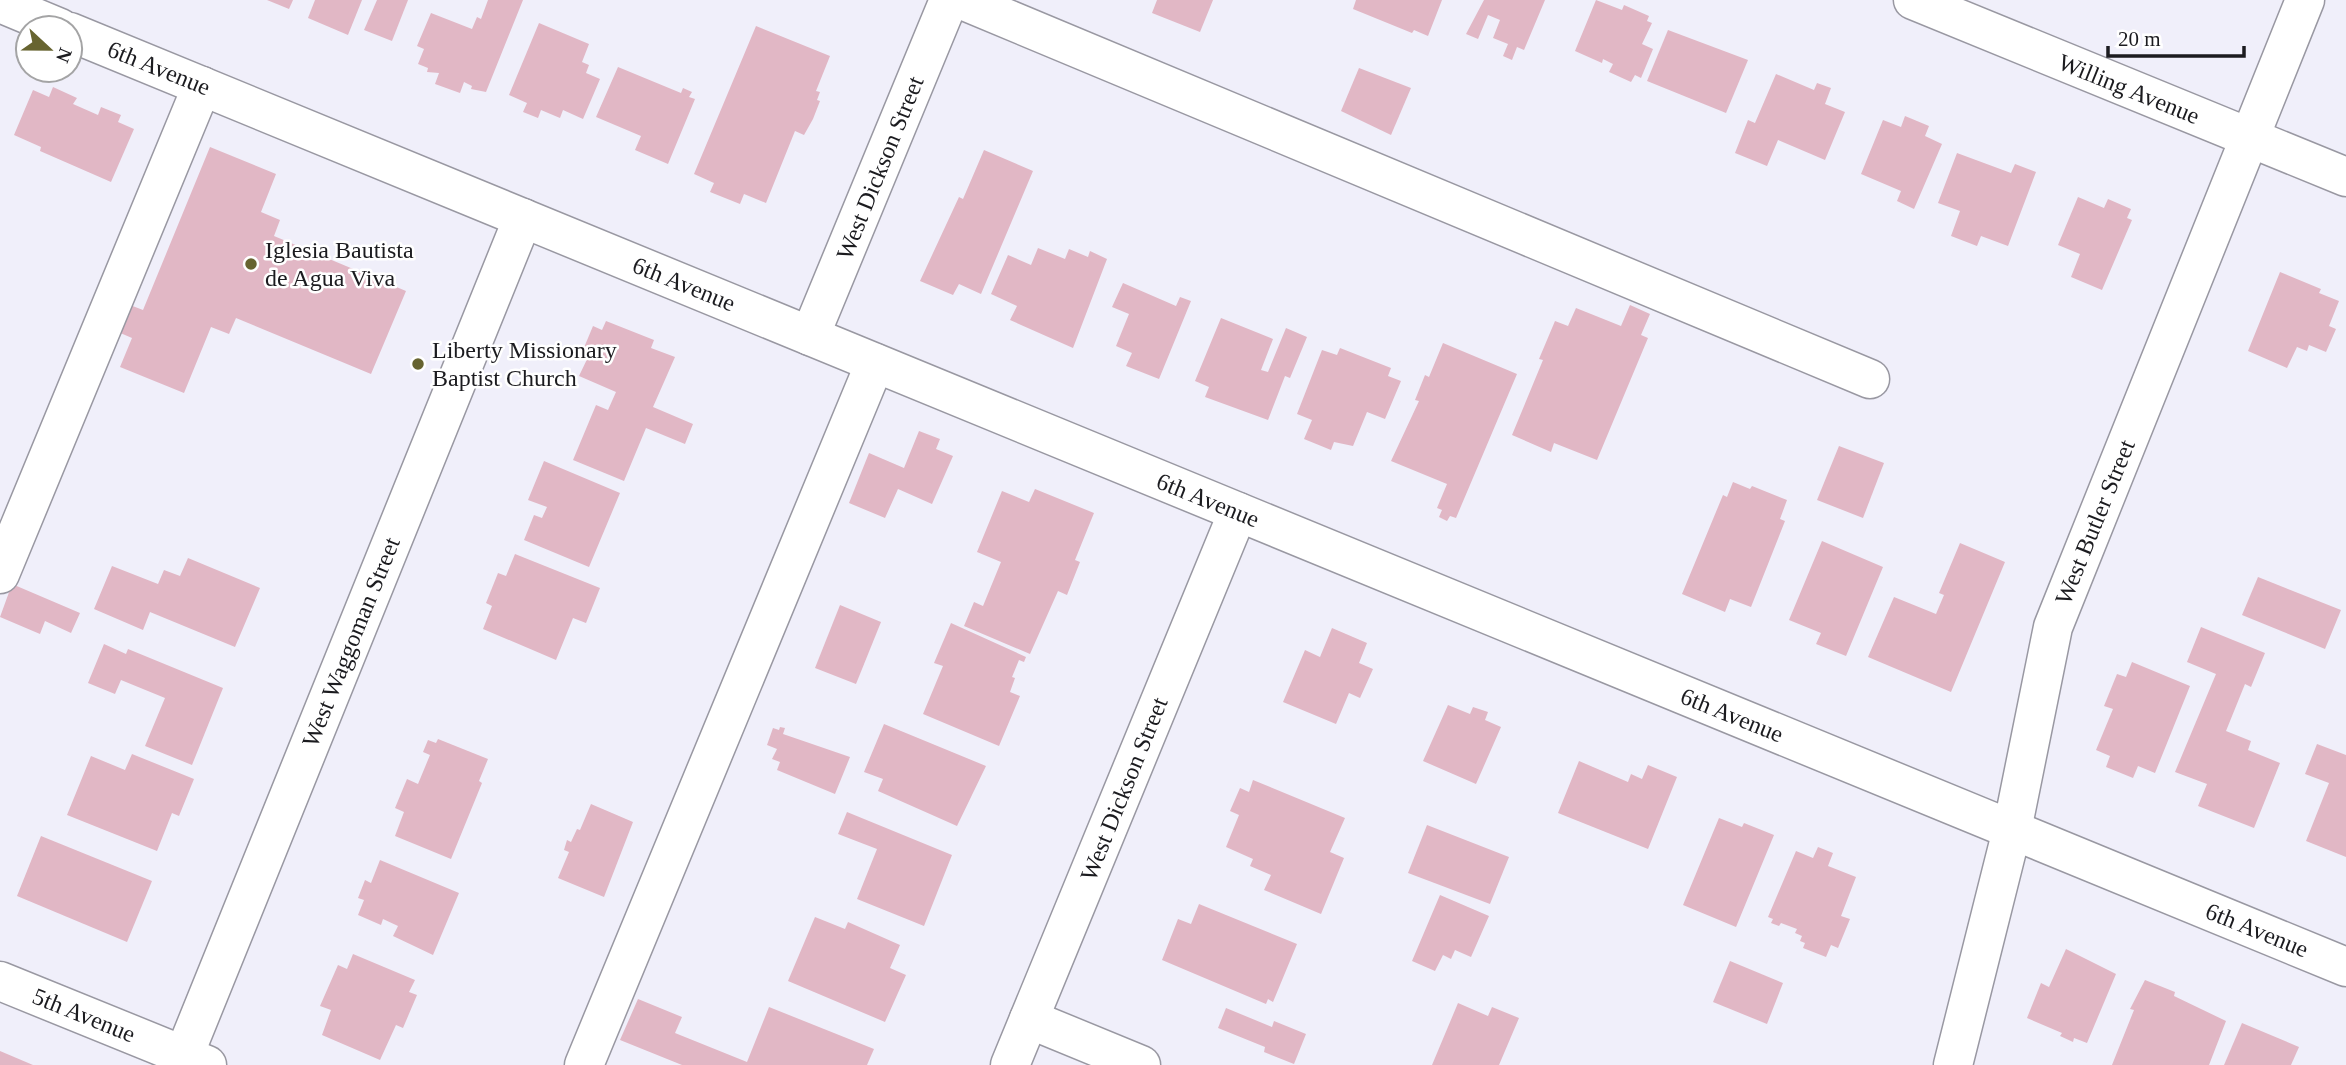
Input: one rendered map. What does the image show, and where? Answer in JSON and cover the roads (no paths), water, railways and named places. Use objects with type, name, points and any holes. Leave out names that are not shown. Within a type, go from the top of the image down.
[{"type":"street","name":"West Dickson Street","points":[[810,336],[949,0]]},
{"type":"street","points":[[962,0],[1870,379]]},
{"type":"street","name":"Willing Avenue","points":[[1913,0],[2346,177]]},
{"type":"street","name":"West Butler Street","points":[[1953,1065],[2012,830],[2053,627],[2305,0]]},
{"type":"street","points":[[0,3],[27,14]]},
{"type":"street","name":"6th Avenue","points":[[84,38],[2346,967]]},
{"type":"street","points":[[0,574],[202,86]]},
{"type":"street","name":"West Waggoman Street","points":[[190,1062],[523,218]]},
{"type":"street","points":[[584,1065],[875,363]]},
{"type":"street","name":"West Dickson Street","points":[[1010,1065],[1238,512]]},
{"type":"street","name":"5th Avenue","points":[[0,981],[190,1062]]},
{"type":"street","points":[[1029,1019],[1142,1065]]},
{"type":"place","name":"Iglesia Bautista de Agua Viva","points":[[251,264]]},
{"type":"place","name":"Liberty Missionary Baptist Church","points":[[418,364]]}]
